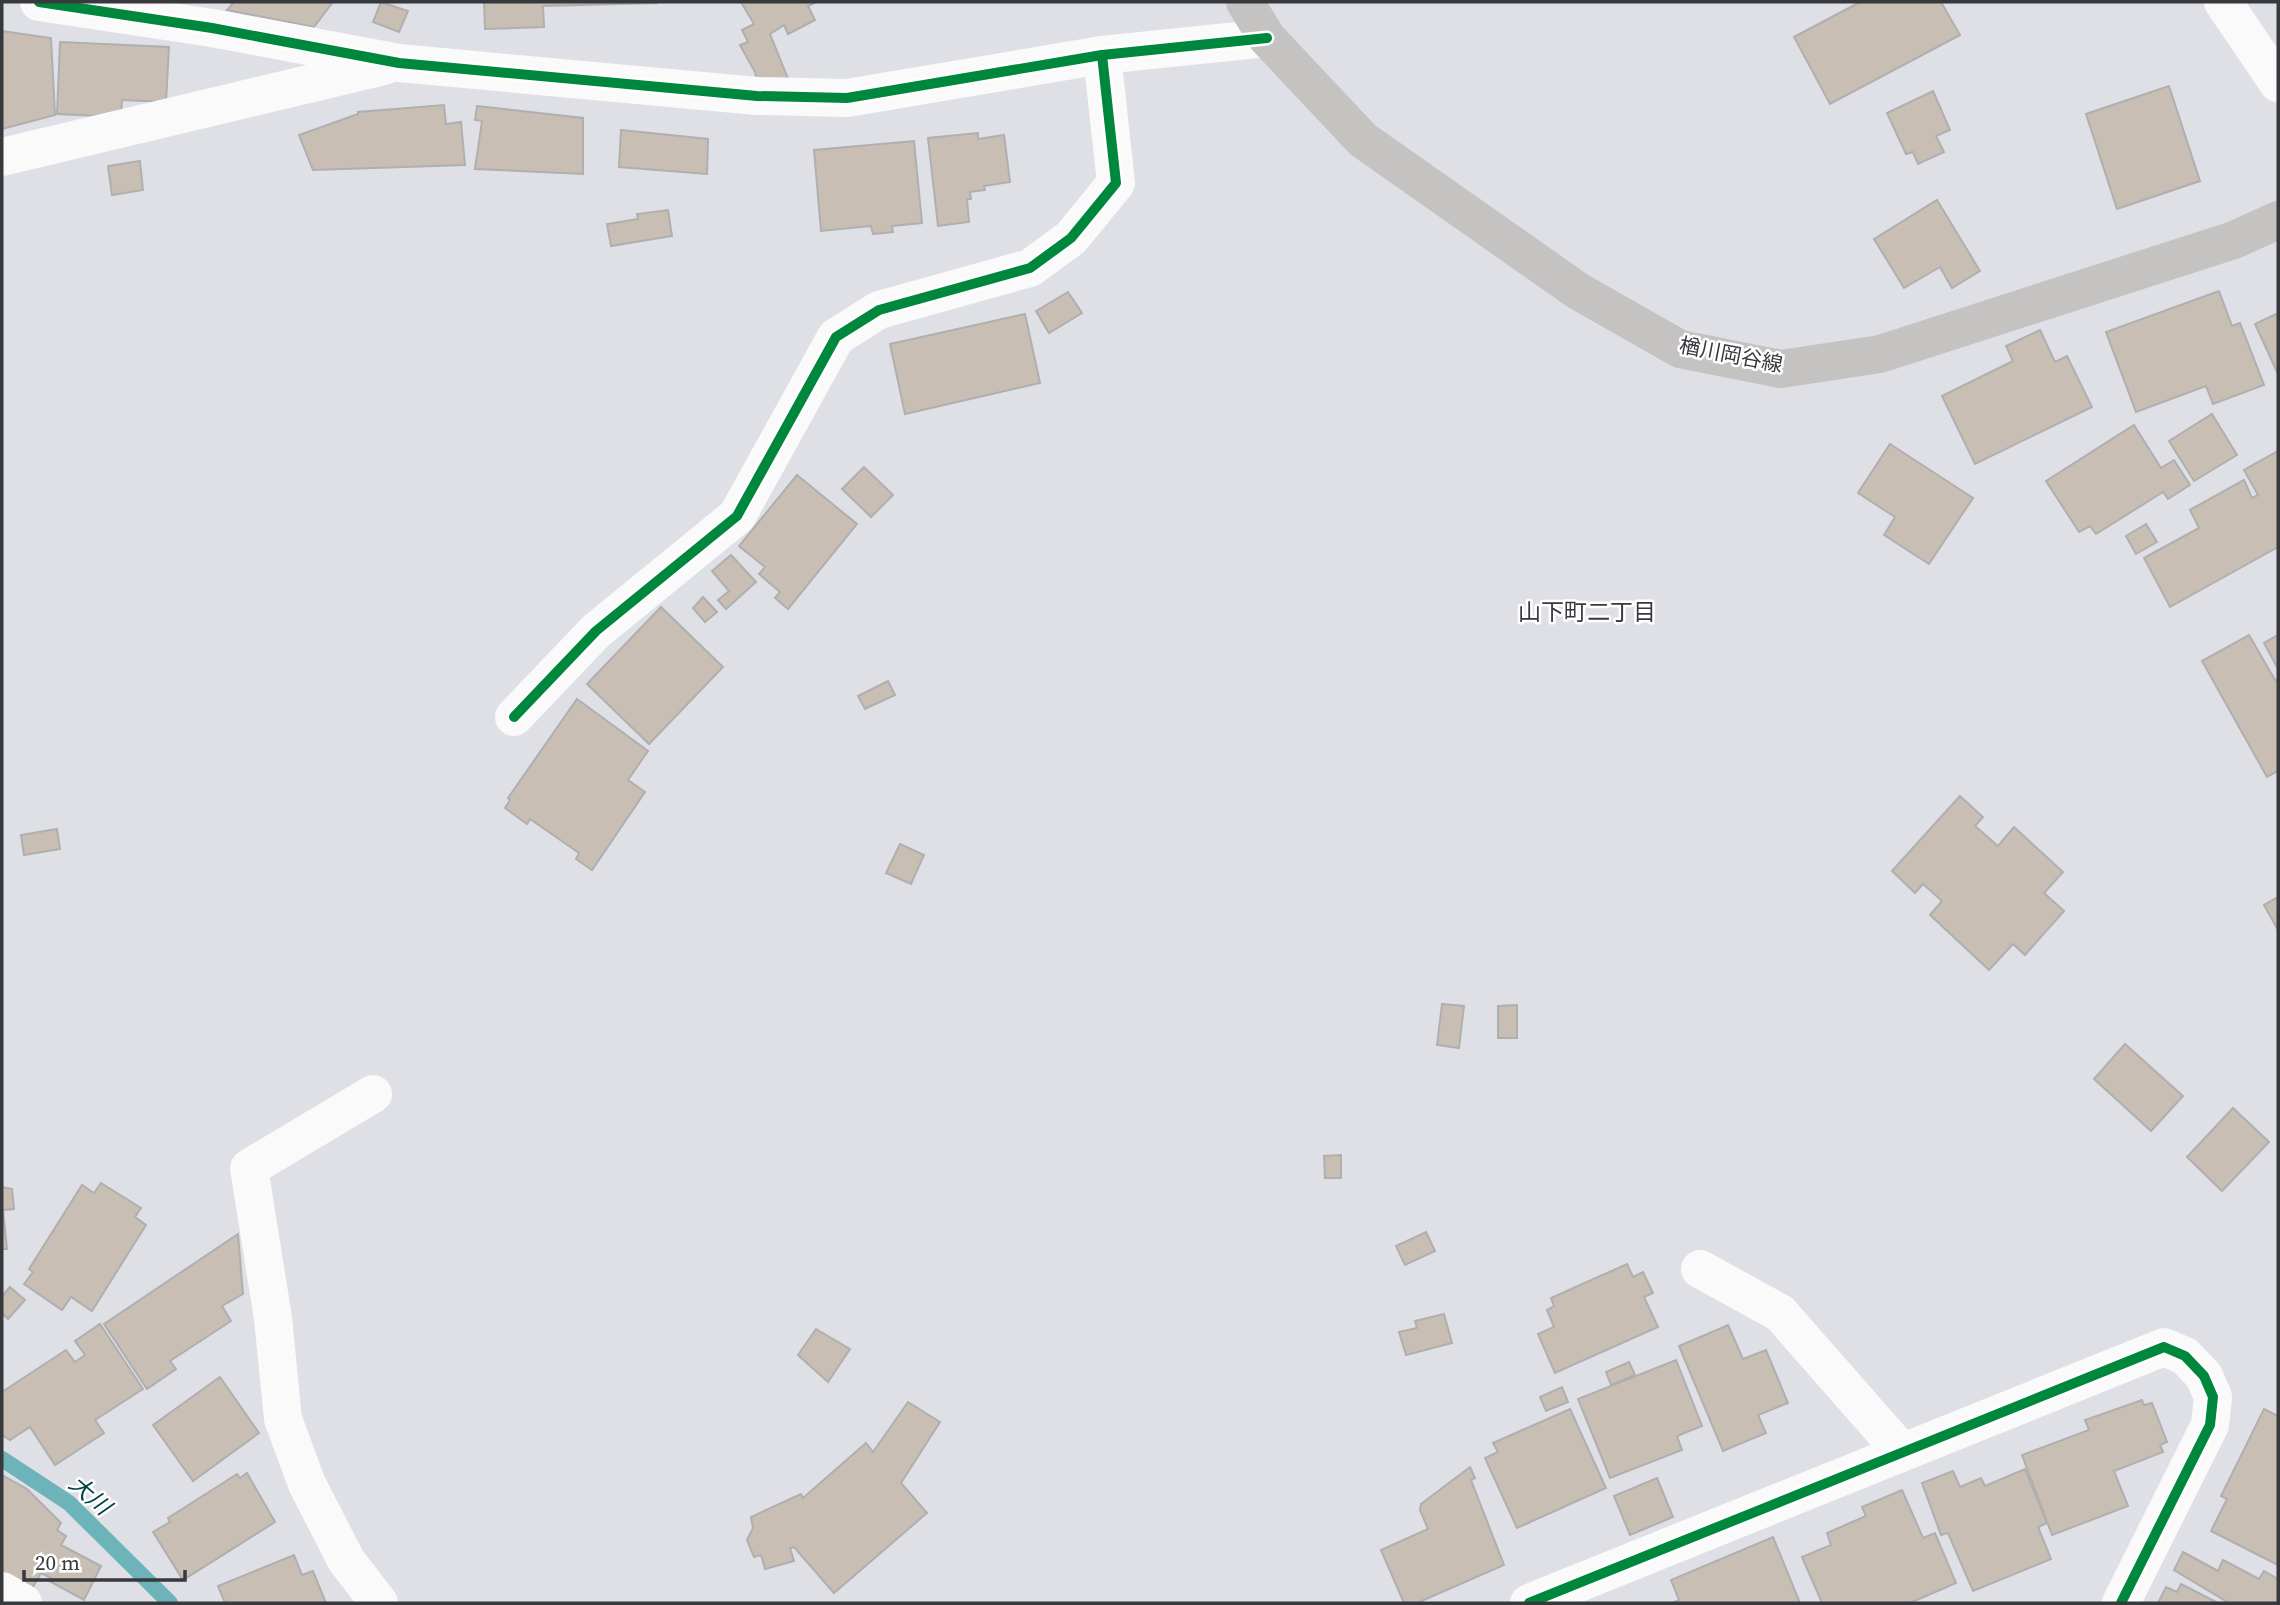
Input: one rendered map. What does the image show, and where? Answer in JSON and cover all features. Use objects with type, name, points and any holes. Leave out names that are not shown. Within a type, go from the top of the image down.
[{"type":"main road","name":"楢川岡谷線","points":[[1245,2],[1267,38],[1363,140],[1578,291],[1681,349],[1781,369],[1880,354],[2234,240],[2278,220]]},
{"type":"street","points":[[39,2],[212,28],[399,63],[757,96],[847,98],[1102,55],[1267,38]]},
{"type":"street","points":[[2222,2],[2278,83]]},
{"type":"street","points":[[514,717],[596,631],[737,516],[836,337],[879,310],[1030,268],[1071,237],[1116,183],[1102,55]]},
{"type":"street","points":[[2,157],[399,63]]},
{"type":"street","points":[[373,1094],[249,1168],[273,1318],[282,1419],[307,1484],[346,1560],[379,1603]]},
{"type":"street","points":[[1700,1269],[1780,1313],[1902,1452]]},
{"type":"street","points":[[1529,1603],[2164,1347],[2185,1356],[2204,1376],[2213,1397],[2210,1425],[2121,1603]]},
{"type":"street","points":[[2,1591],[23,1603]]},
{"type":"building","points":[[234,2],[333,2],[314,27],[227,10]]},
{"type":"building","points":[[381,2],[408,11],[399,32],[373,22]]},
{"type":"building","points":[[484,2],[656,3],[543,6],[544,27],[485,29]]},
{"type":"building","points":[[741,2],[816,2],[808,6],[815,20],[788,34],[784,25],[770,34],[789,81],[757,83],[755,72],[740,45],[748,42],[742,30],[754,24]]},
{"type":"building","points":[[1860,2],[1941,2],[1960,35],[1830,104],[1794,37]]},
{"type":"building","points":[[2,31],[51,38],[55,115],[2,129]]},
{"type":"building","points":[[60,42],[169,47],[166,102],[122,100],[121,117],[57,114]]},
{"type":"building","points":[[2169,86],[2200,181],[2117,209],[2086,114]]},
{"type":"building","points":[[1933,91],[1950,130],[1936,136],[1944,152],[1918,164],[1913,152],[1906,154],[1887,113]]},
{"type":"building","points":[[444,105],[446,124],[461,122],[465,165],[313,170],[299,135],[358,112]]},
{"type":"building","points":[[477,106],[583,118],[583,174],[475,169],[482,121],[475,120]]},
{"type":"building","points":[[621,130],[708,139],[707,174],[619,167]]},
{"type":"building","points":[[978,133],[978,139],[1004,135],[1010,182],[984,186],[985,190],[970,192],[971,199],[967,199],[969,222],[938,226],[928,138]]},
{"type":"building","points":[[914,141],[922,223],[892,226],[893,232],[873,234],[871,226],[821,231],[814,150]]},
{"type":"building","points":[[140,161],[143,190],[112,195],[108,166]]},
{"type":"building","points":[[1937,200],[1980,271],[1952,288],[1940,267],[1904,288],[1874,239]]},
{"type":"building","points":[[668,210],[672,236],[611,246],[607,224],[638,219],[637,214]]},
{"type":"building","points":[[2219,291],[2232,326],[2240,323],[2264,385],[2213,404],[2206,386],[2136,412],[2106,332]]},
{"type":"building","points":[[1068,292],[1082,313],[1049,333],[1036,311]]},
{"type":"building","points":[[2278,313],[2278,374],[2255,324]]},
{"type":"building","points":[[1025,314],[1040,383],[905,414],[890,344]]},
{"type":"building","points":[[2040,330],[2055,362],[2067,356],[2092,407],[1975,464],[1942,396],[2013,361],[2006,346]]},
{"type":"building","points":[[2212,414],[2237,455],[2194,481],[2169,441]]},
{"type":"building","points":[[2134,425],[2161,468],[2174,460],[2190,485],[2168,499],[2163,492],[2096,534],[2090,526],[2079,532],[2046,481]]},
{"type":"building","points":[[1890,444],[1973,498],[1929,564],[1884,535],[1895,517],[1858,493]]},
{"type":"building","points":[[2278,451],[2278,547],[2170,607],[2144,558],[2199,528],[2190,510],[2244,480],[2252,498],[2258,495],[2244,470]]},
{"type":"building","points":[[864,467],[893,495],[871,517],[842,489]]},
{"type":"building","points":[[797,475],[857,524],[788,609],[775,598],[780,592],[759,574],[765,567],[739,546]]},
{"type":"building","points":[[2146,524],[2157,542],[2136,554],[2126,536]]},
{"type":"building","points":[[731,555],[756,582],[726,609],[718,600],[729,591],[712,571]]},
{"type":"building","points":[[703,597],[717,612],[705,622],[693,608]]},
{"type":"building","points":[[661,607],[723,667],[649,744],[587,684]]},
{"type":"building","points":[[2249,635],[2275,680],[2278,679],[2278,771],[2267,777],[2202,661]]},
{"type":"building","points":[[2278,635],[2278,669],[2264,643]]},
{"type":"building","points":[[888,681],[895,695],[865,709],[858,696]]},
{"type":"building","points":[[577,699],[648,751],[628,780],[645,792],[592,870],[576,859],[579,853],[530,819],[527,824],[505,808],[510,800],[508,798]]},
{"type":"building","points":[[1960,796],[1983,817],[1975,826],[1998,846],[2014,827],[2063,872],[2044,893],[2064,911],[2025,955],[2013,944],[1989,970],[1930,915],[1942,901],[1923,884],[1915,893],[1892,871]]},
{"type":"building","points":[[57,829],[60,849],[24,855],[21,835]]},
{"type":"building","points":[[900,844],[924,855],[911,884],[886,873]]},
{"type":"building","points":[[2278,897],[2278,930],[2264,905]]},
{"type":"building","points":[[1442,1004],[1464,1006],[1459,1048],[1437,1045]]},
{"type":"building","points":[[1517,1005],[1517,1038],[1498,1038],[1498,1006]]},
{"type":"building","points":[[2125,1044],[2183,1096],[2151,1131],[2094,1079]]},
{"type":"building","points":[[2233,1108],[2269,1142],[2222,1191],[2187,1157]]},
{"type":"building","points":[[1341,1155],[1341,1178],[1325,1178],[1324,1156]]},
{"type":"building","points":[[101,1183],[141,1208],[135,1217],[146,1225],[92,1311],[71,1297],[62,1310],[24,1284],[33,1272],[29,1269],[82,1185],[94,1193]]},
{"type":"building","points":[[2,1187],[12,1189],[14,1209],[3,1210],[7,1249],[2,1249]]},
{"type":"building","points":[[1426,1232],[1435,1251],[1405,1265],[1396,1246]]},
{"type":"building","points":[[238,1234],[243,1294],[222,1306],[231,1321],[170,1361],[176,1369],[147,1389],[104,1324]]},
{"type":"building","points":[[1627,1264],[1633,1277],[1643,1272],[1653,1293],[1644,1297],[1658,1327],[1555,1373],[1538,1334],[1554,1327],[1547,1310],[1554,1306],[1551,1298]]},
{"type":"building","points":[[10,1287],[25,1300],[8,1319],[2,1313],[2,1296]]},
{"type":"building","points":[[1444,1314],[1452,1343],[1406,1355],[1399,1332],[1417,1328],[1415,1321]]},
{"type":"building","points":[[100,1324],[143,1389],[95,1420],[104,1433],[55,1465],[30,1427],[10,1440],[2,1435],[2,1392],[66,1350],[75,1362],[85,1355],[75,1341]]},
{"type":"building","points":[[1728,1325],[1743,1359],[1766,1350],[1788,1403],[1758,1415],[1766,1433],[1723,1451],[1679,1346]]},
{"type":"building","points":[[816,1329],[850,1349],[828,1382],[798,1355]]},
{"type":"building","points":[[1676,1360],[1702,1426],[1677,1436],[1682,1450],[1610,1478],[1578,1399]]},
{"type":"building","points":[[1629,1362],[1635,1375],[1611,1385],[1606,1372]]},
{"type":"building","points":[[220,1377],[259,1433],[193,1481],[153,1425]]},
{"type":"building","points":[[1562,1387],[1568,1402],[1546,1411],[1540,1397]]},
{"type":"building","points":[[2142,1400],[2144,1405],[2152,1403],[2167,1442],[2160,1445],[2163,1452],[2114,1471],[2128,1506],[2052,1535],[2022,1455],[2089,1430],[2085,1420]]},
{"type":"building","points":[[908,1402],[940,1422],[901,1483],[927,1513],[834,1593],[794,1547],[790,1548],[794,1561],[765,1569],[761,1555],[754,1557],[747,1540],[753,1528],[751,1517],[801,1494],[803,1498],[866,1443],[873,1452]]},
{"type":"building","points":[[1570,1409],[1606,1488],[1517,1528],[1485,1458],[1498,1452],[1493,1443]]},
{"type":"building","points":[[2264,1409],[2278,1416],[2278,1565],[2211,1531],[2227,1499],[2221,1496]]},
{"type":"building","points":[[1470,1467],[1475,1478],[1471,1480],[1504,1565],[1417,1603],[1404,1603],[1381,1550],[1428,1529],[1420,1510],[1421,1504]]},
{"type":"building","points":[[2025,1469],[2047,1523],[2038,1527],[2051,1559],[1973,1591],[1948,1533],[1941,1535],[1922,1483],[1953,1471],[1960,1487],[1981,1478],[1985,1486]]},
{"type":"building","points":[[247,1473],[275,1522],[183,1580],[153,1532],[170,1522],[168,1518],[237,1474],[240,1478]]},
{"type":"building","points":[[2,1475],[27,1489],[61,1523],[57,1530],[66,1536],[61,1545],[101,1566],[84,1600],[49,1581],[51,1578],[41,1573],[30,1592],[2,1583]]},
{"type":"building","points":[[1657,1478],[1673,1517],[1630,1535],[1614,1496]]},
{"type":"building","points":[[1902,1490],[1923,1538],[1935,1533],[1956,1583],[1910,1603],[1822,1603],[1802,1557],[1831,1545],[1827,1533],[1866,1516],[1862,1507]]},
{"type":"building","points":[[1773,1537],[1800,1603],[1672,1603],[1679,1600],[1671,1580]]},
{"type":"building","points":[[2183,1552],[2218,1571],[2223,1560],[2259,1579],[2264,1571],[2278,1579],[2278,1603],[2229,1603],[2174,1570]]},
{"type":"building","points":[[294,1555],[302,1575],[313,1571],[326,1603],[225,1603],[218,1586]]},
{"type":"building","points":[[2181,1584],[2218,1603],[2158,1603],[2166,1587],[2177,1592]]},
{"type":"waterway","name":"大川","points":[[2,1459],[69,1503],[170,1603]]},
{"type":"cycle path","points":[[39,2],[212,28],[399,63],[757,96],[847,98],[1102,55],[1267,38]]},
{"type":"cycle path","points":[[514,717],[596,631],[737,516],[836,337],[879,310],[1030,268],[1071,238],[1116,183],[1102,55]]},
{"type":"cycle path","points":[[1529,1603],[2164,1347],[2185,1356],[2204,1376],[2213,1397],[2210,1425],[2121,1603]]},
{"type":"district","name":"山下町二丁目","points":[[1587,612]]}]
